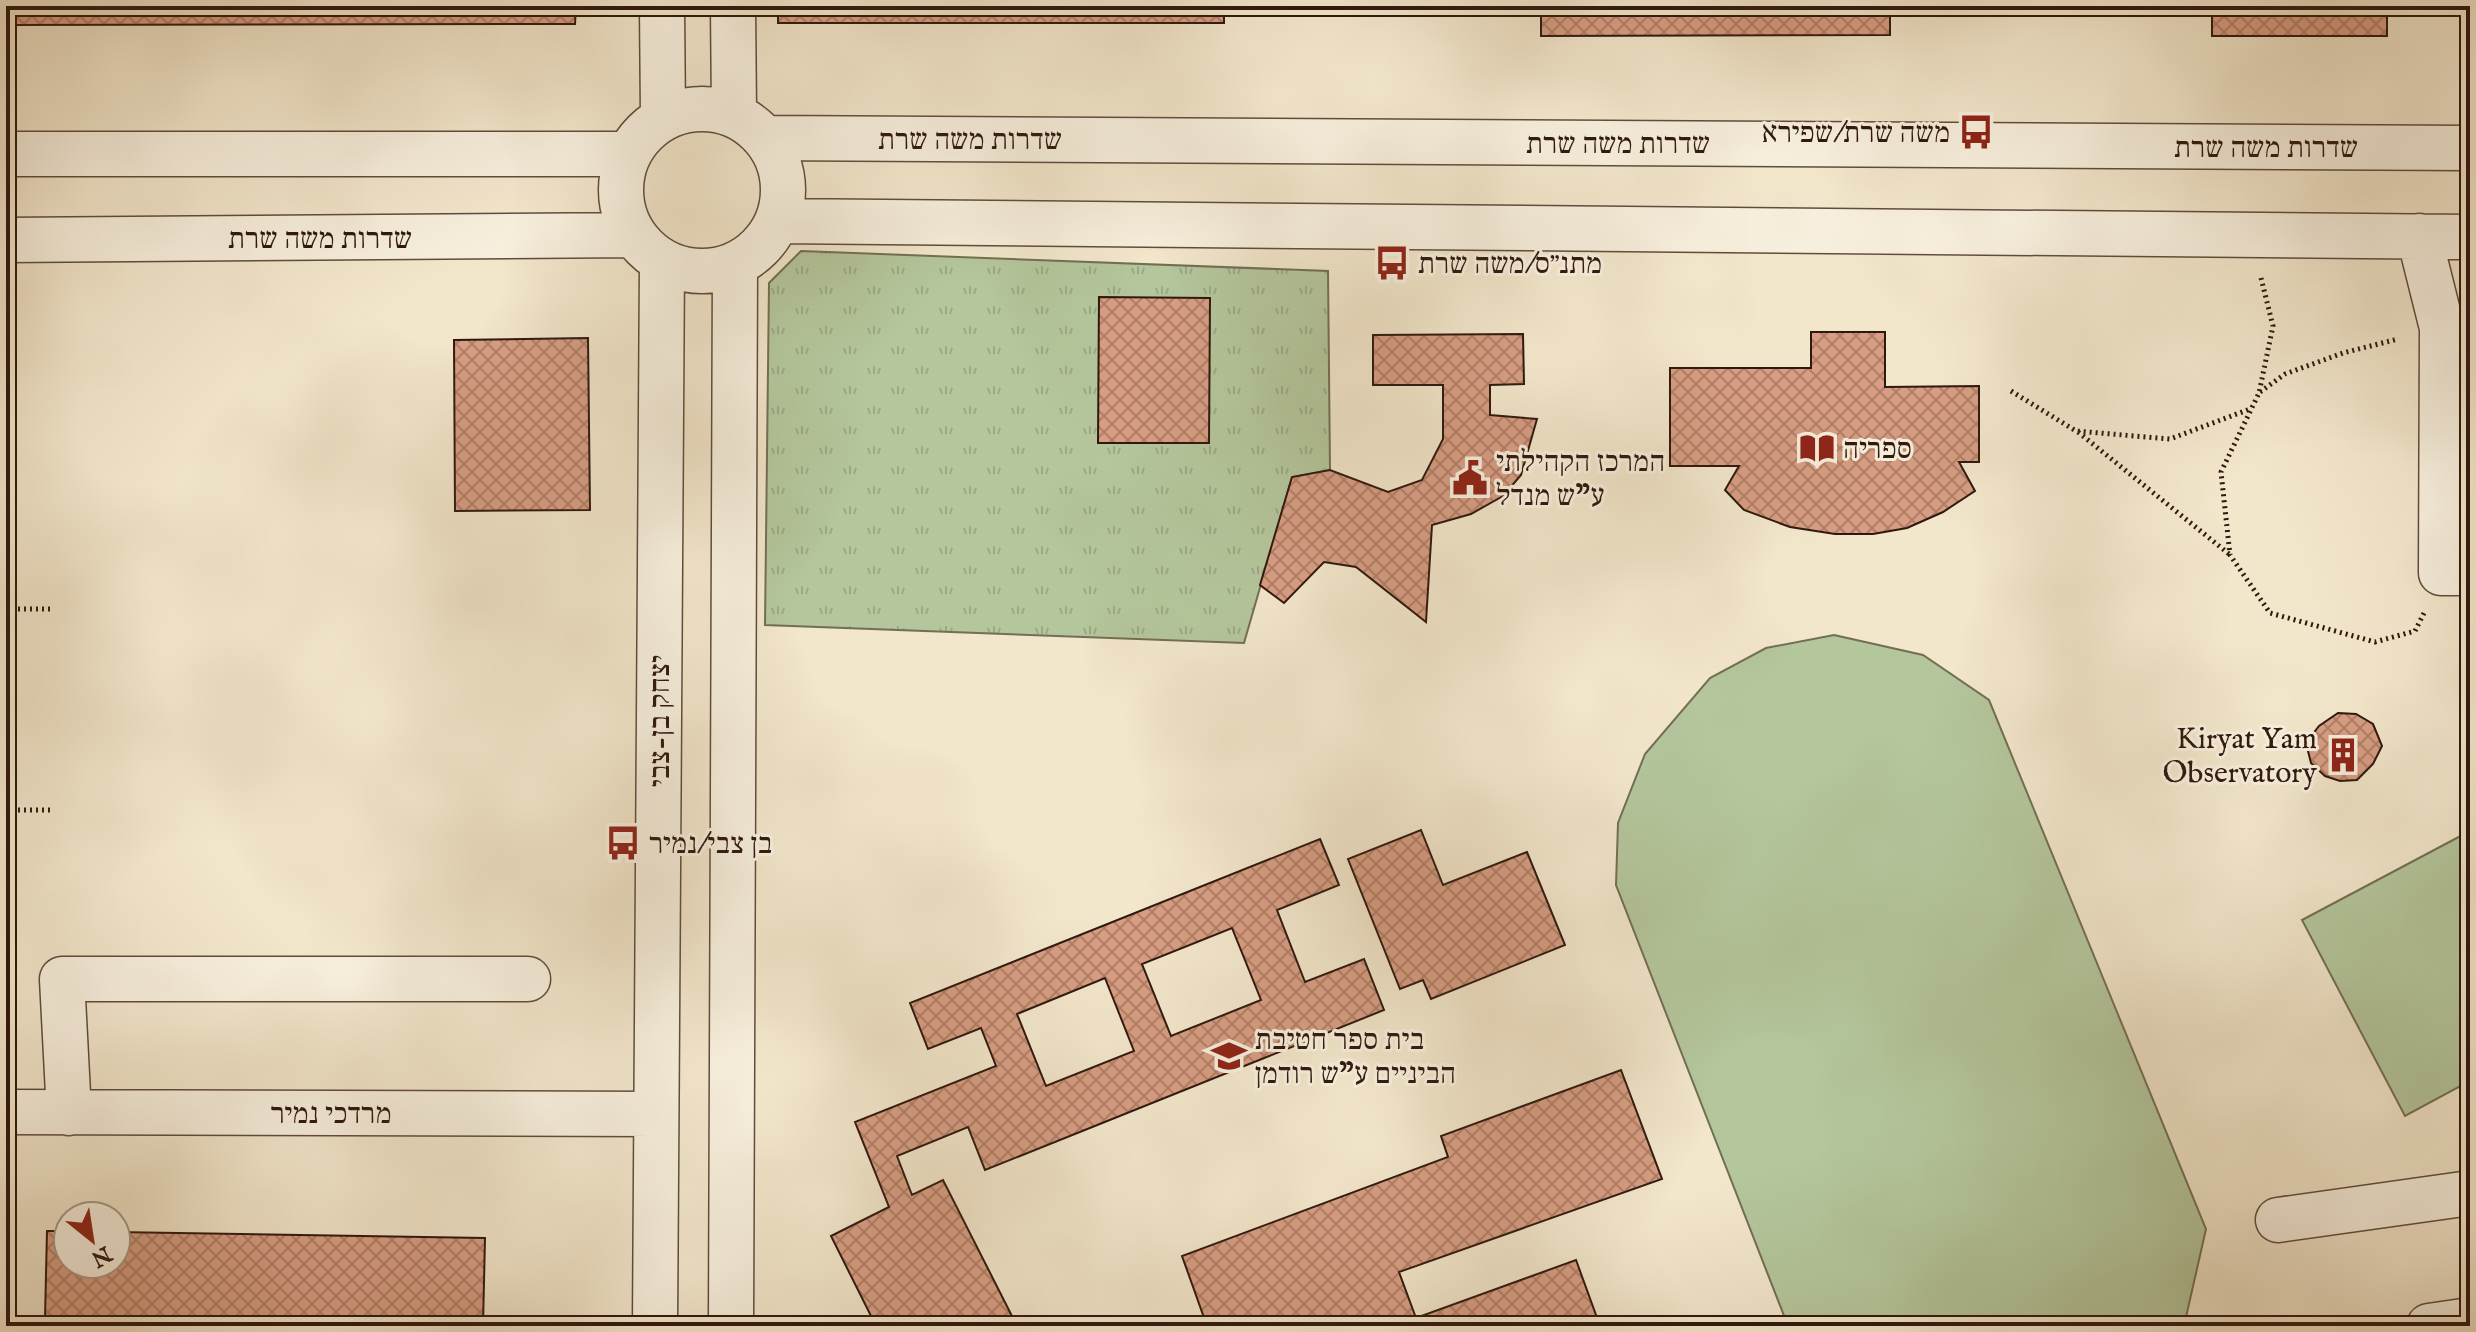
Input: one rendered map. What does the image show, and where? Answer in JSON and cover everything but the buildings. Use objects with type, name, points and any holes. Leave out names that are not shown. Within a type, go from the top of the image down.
[{"type":"street","points":[[662,6],[663,118]]},
{"type":"street","points":[[733,6],[750,126]]},
{"type":"street","points":[[710,108],[750,126],[777,157],[783,178],[783,200],[777,221],[767,239],[753,253],[717,270],[698,271],[648,248],[625,217],[621,196],[622,174],[629,154],[643,133],[663,118],[686,110],[710,108]]},
{"type":"street","name":"שדרות משה שרת","points":[[750,126],[2470,148]]},
{"type":"street","points":[[6,154],[629,154]]},
{"type":"street","points":[[777,221],[2470,237]]},
{"type":"street","points":[[2419,236],[2456,327],[2456,573]]},
{"type":"street","name":"שדרות משה שרת","points":[[7,241],[648,248]]},
{"type":"street","name":"יצחק בן-צבי","points":[[648,248],[655,1326]]},
{"type":"street","points":[[731,1326],[735,264]]},
{"type":"street","points":[[69,1113],[62,979],[528,979]]},
{"type":"street","name":"מרדכי נמיר","points":[[6,1112],[656,1114]]},
{"type":"street","points":[[2278,1220],[2470,1193]]},
{"type":"street","points":[[2429,1326],[2470,1320]]},
{"type":"path","points":[[2230,555],[2221,472],[2259,393],[2273,326],[2250,235]]},
{"type":"path","points":[[2259,393],[2285,374],[2343,353],[2456,327]]},
{"type":"path","points":[[2011,391],[2076,431],[2230,555],[2270,613],[2375,642],[2415,631],[2456,573]]},
{"type":"path","points":[[2076,431],[2170,439],[2251,408]]},
{"type":"path","points":[[6,609],[50,609]]},
{"type":"path","points":[[6,810],[53,810]]},
{"type":"green space","points":[[801,251],[1328,271],[1330,470],[1292,477],[1244,643],[765,625],[769,283]]},
{"type":"green space","points":[[1834,635],[1923,655],[1989,700],[2206,1229],[2184,1326],[1788,1326],[1616,885],[1618,823],[1645,754],[1710,678],[1766,648]]},
{"type":"green space","points":[[2470,831],[2470,1081],[2405,1116],[2302,920]]},
{"type":"place","name":"משה שרת/שפירא","points":[[1976,132]]},
{"type":"place","name":"מתנ״ס/משה שרת","points":[[1392,263]]},
{"type":"place","name":"ספריה","points":[[1817,448]]},
{"type":"place","name":"המרכז הקהילתי ע\"ש מנדל","points":[[1470,478]]},
{"type":"place","name":"Kiryat Yam Observatory","points":[[2343,755]]},
{"type":"place","name":"בן צבי/נמיר","points":[[623,843]]},
{"type":"place","name":"בית ספר חטיבת הביניים ע\"ש רודמן","points":[[1229,1056]]}]
